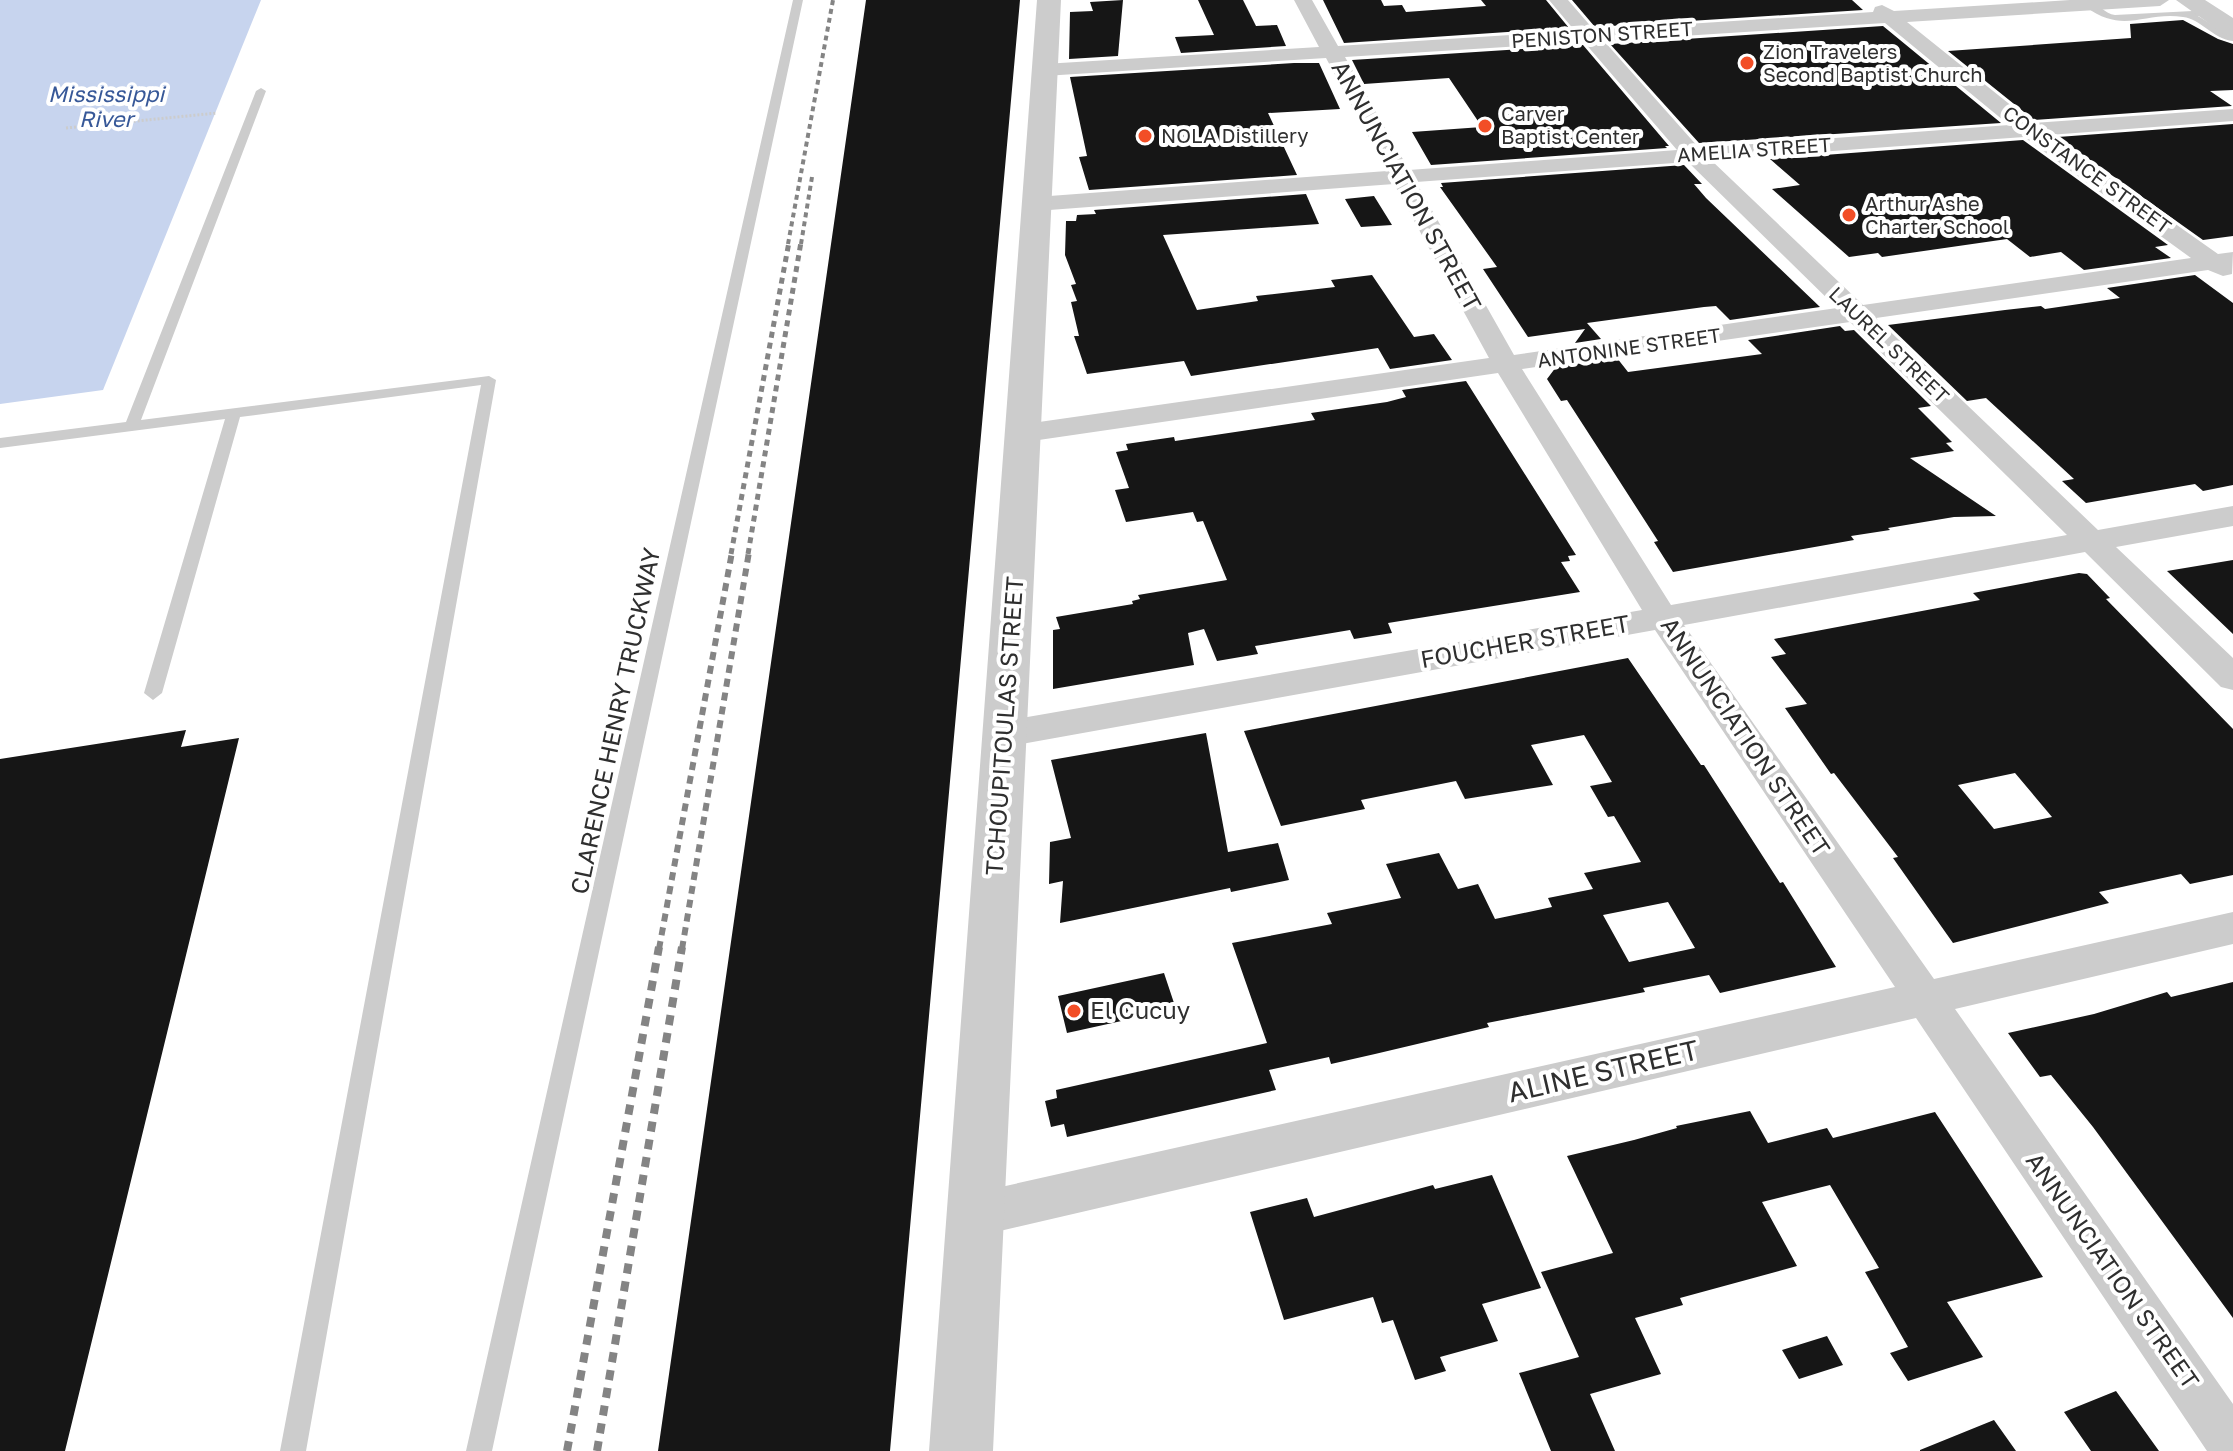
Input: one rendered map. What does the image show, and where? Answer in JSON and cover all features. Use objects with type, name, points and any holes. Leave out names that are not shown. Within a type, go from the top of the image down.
[{"type":"street","name":"TCHOUPITOULAS STREET","points":[[961,1451],[1049,0]]},
{"type":"street","name":"ANNUNCIATION STREET","points":[[1303,0],[1399,178],[1507,366],[1663,618],[2233,1446]]},
{"type":"street","name":"LAUREL STREET","points":[[1558,0],[1693,155],[2233,678]]},
{"type":"street","name":"CONSTANCE STREET","points":[[1868,0],[2028,130],[2226,266]]},
{"type":"street","name":"PENISTON STREET","points":[[1044,70],[2135,2],[2158,8]]},
{"type":"street","points":[[2194,9],[2233,29]]},
{"type":"street","name":"AMELIA STREET","points":[[1036,204],[2233,115]]},
{"type":"street","name":"ANTONINE STREET","points":[[1025,433],[2226,266]]},
{"type":"street","name":"FOUCHER STREET","points":[[1005,734],[2233,516]]},
{"type":"street","name":"ALINE STREET","points":[[974,1215],[2233,928]]},
{"type":"lane","name":"CLARENCE HENRY TRUCKWAY","points":[[479,1451],[798,0]]},
{"type":"lane","points":[[2090,5],[2110,18],[2158,8],[2194,9],[2224,37],[2233,38]]},
{"type":"lane","points":[[132,426],[261,91]]},
{"type":"lane","points":[[0,443],[489,380],[293,1451]]},
{"type":"lane","points":[[153,693],[234,413]]},
{"type":"path","points":[[66,128],[217,113]]},
{"type":"water","name":"Mississippi River","points":[[0,0],[261,0],[103,390],[0,404]]},
{"type":"building","points":[[866,0],[1020,0],[890,1451],[658,1451]]},
{"type":"building","points":[[1123,0],[1118,56],[1069,59],[1070,12],[1093,11],[1090,2]]},
{"type":"building","points":[[1198,0],[1243,0],[1256,26],[1277,25],[1286,46],[1181,53],[1175,37],[1214,35]]},
{"type":"building","points":[[1323,0],[1381,0],[1384,6],[1402,5],[1406,12],[1486,6],[1481,0],[1546,0],[1569,28],[1344,43]]},
{"type":"building","points":[[1572,0],[1852,0],[1863,10],[1595,27]]},
{"type":"building","points":[[2183,20],[2233,44],[2233,90],[2210,91],[2232,106],[2034,120],[1948,51],[2131,38],[2130,24]]},
{"type":"building","points":[[1883,26],[2001,123],[1699,143],[1610,44]]},
{"type":"building","points":[[1583,45],[1669,146],[1665,146],[1667,148],[1431,165],[1412,132],[1482,127],[1449,78],[1364,84],[1352,60]]},
{"type":"building","points":[[1319,63],[1340,109],[1268,113],[1297,175],[1089,190],[1079,157],[1087,156],[1070,77]]},
{"type":"building","points":[[2233,124],[2233,236],[2203,240],[2058,137]]},
{"type":"building","points":[[2023,140],[2168,245],[2155,247],[2171,258],[2084,270],[2061,252],[2030,257],[2007,239],[1882,257],[1878,253],[1849,257],[1772,189],[1800,185],[1770,159]]},
{"type":"building","points":[[1684,165],[1702,184],[1694,184],[1706,198],[1820,307],[1730,320],[1716,306],[1704,307],[1587,323],[1601,339],[1575,343],[1585,329],[1528,337],[1483,269],[1497,267],[1440,187],[1443,187],[1441,183]]},
{"type":"building","points":[[1306,194],[1319,224],[1163,235],[1197,310],[1258,301],[1256,296],[1335,287],[1331,280],[1372,275],[1414,337],[1434,334],[1452,360],[1390,369],[1378,348],[1191,376],[1184,361],[1087,374],[1074,336],[1079,336],[1071,302],[1077,301],[1071,285],[1076,284],[1065,255],[1066,221],[1076,221],[1077,215],[1096,214],[1094,210]]},
{"type":"building","points":[[1374,196],[1392,225],[1361,227],[1345,199]]},
{"type":"building","points":[[2195,275],[2233,303],[2233,485],[2203,491],[2195,484],[2086,503],[2062,481],[2074,479],[1986,398],[1967,401],[1888,325],[2120,298],[2107,288]]},
{"type":"building","points":[[1840,326],[1845,331],[1854,330],[1931,406],[1918,408],[1952,442],[1946,443],[1954,451],[1910,458],[1996,516],[1954,517],[1888,528],[1890,530],[1851,536],[1854,540],[1673,572],[1654,542],[1658,541],[1567,400],[1561,401],[1547,379],[1556,367],[1617,358],[1628,372],[1762,354],[1748,340]]},
{"type":"building","points":[[1466,381],[1576,555],[1568,556],[1570,561],[1561,562],[1580,592],[1388,623],[1392,633],[1354,639],[1350,630],[1255,646],[1258,654],[1217,661],[1204,629],[1188,633],[1194,665],[1053,689],[1053,630],[1060,629],[1056,617],[1133,604],[1132,601],[1140,599],[1138,595],[1227,580],[1203,521],[1197,522],[1193,512],[1126,522],[1115,490],[1129,488],[1116,452],[1128,450],[1126,444],[1174,437],[1175,441],[1315,420],[1311,413],[1387,402],[1406,397],[1402,390]]},
{"type":"building","points":[[2233,560],[2233,634],[2167,571]]},
{"type":"building","points":[[2087,574],[2110,598],[2106,599],[2233,729],[2233,875],[2190,884],[2181,874],[2099,892],[2109,903],[1953,943],[1893,858],[1898,857],[1834,773],[1831,774],[1785,708],[1807,704],[1771,657],[1786,654],[1774,639],[1980,600],[1973,593]],"holes":[[[2015,773],[2052,817],[1994,829],[1958,785]]]},
{"type":"building","points":[[1628,658],[1701,765],[1704,765],[1780,883],[1783,882],[1836,967],[1720,993],[1709,975],[1643,988],[1645,992],[1487,1023],[1489,1027],[1331,1064],[1329,1057],[1269,1070],[1276,1090],[1067,1137],[1064,1124],[1051,1127],[1045,1101],[1057,1098],[1056,1090],[1267,1043],[1232,943],[1332,924],[1327,913],[1401,898],[1386,864],[1439,853],[1458,889],[1478,884],[1495,919],[1552,907],[1548,898],[1593,889],[1584,873],[1641,862],[1614,816],[1608,817],[1590,786],[1612,782],[1584,735],[1531,745],[1553,785],[1465,799],[1456,781],[1361,800],[1365,809],[1281,826],[1244,731]],"holes":[[[1668,902],[1695,948],[1629,962],[1603,915]]]},
{"type":"building","points":[[186,730],[181,747],[239,738],[65,1451],[0,1451],[0,759]]},
{"type":"building","points":[[1206,733],[1228,852],[1278,843],[1289,880],[1231,892],[1230,888],[1060,923],[1063,881],[1049,884],[1050,842],[1071,838],[1051,760]]},
{"type":"building","points":[[1164,973],[1176,1009],[1067,1033],[1058,996]]},
{"type":"building","points":[[2233,982],[2233,1318],[2093,1127],[2051,1075],[2040,1077],[2008,1033],[2094,1014],[2167,992],[2171,997]]},
{"type":"building","points":[[1750,1111],[1768,1143],[1827,1128],[1833,1138],[1935,1112],[2043,1277],[1947,1302],[1983,1357],[1908,1381],[1890,1353],[1908,1347],[1865,1272],[1879,1268],[1830,1185],[1762,1202],[1797,1266],[1680,1298],[1683,1305],[1635,1318],[1661,1374],[1590,1394],[1615,1451],[1551,1451],[1519,1373],[1579,1357],[1541,1272],[1613,1253],[1567,1156],[1676,1126]]},
{"type":"building","points":[[1492,1175],[1541,1288],[1482,1304],[1498,1341],[1440,1357],[1446,1371],[1415,1380],[1393,1320],[1382,1323],[1373,1297],[1284,1320],[1250,1212],[1307,1198],[1314,1217],[1433,1185],[1435,1189]]},
{"type":"building","points":[[1827,1336],[1843,1365],[1799,1379],[1782,1350]]},
{"type":"building","points":[[2116,1391],[2159,1451],[2091,1451],[2064,1412]]},
{"type":"building","points":[[1994,1420],[2016,1451],[1920,1451],[1920,1450]]},
{"type":"railway","points":[[788,244],[833,0]]},
{"type":"railway","points":[[801,244],[812,177]]},
{"type":"railway","points":[[731,554],[789,242]]},
{"type":"railway","points":[[748,554],[801,242]]},
{"type":"railway","points":[[659,949],[732,552]]},
{"type":"railway","points":[[682,949],[749,552]]},
{"type":"railway","points":[[567,1451],[659,947]]},
{"type":"railway","points":[[597,1451],[682,947]]},
{"type":"place","name":"Zion Travelers Second Baptist Church","points":[[1747,63]]},
{"type":"place","name":"Carver Baptist Center","points":[[1485,126]]},
{"type":"place","name":"NOLA Distillery","points":[[1145,136]]},
{"type":"place","name":"Arthur Ashe Charter School","points":[[1849,215]]},
{"type":"place","name":"El Cucuy","points":[[1074,1011]]}]
